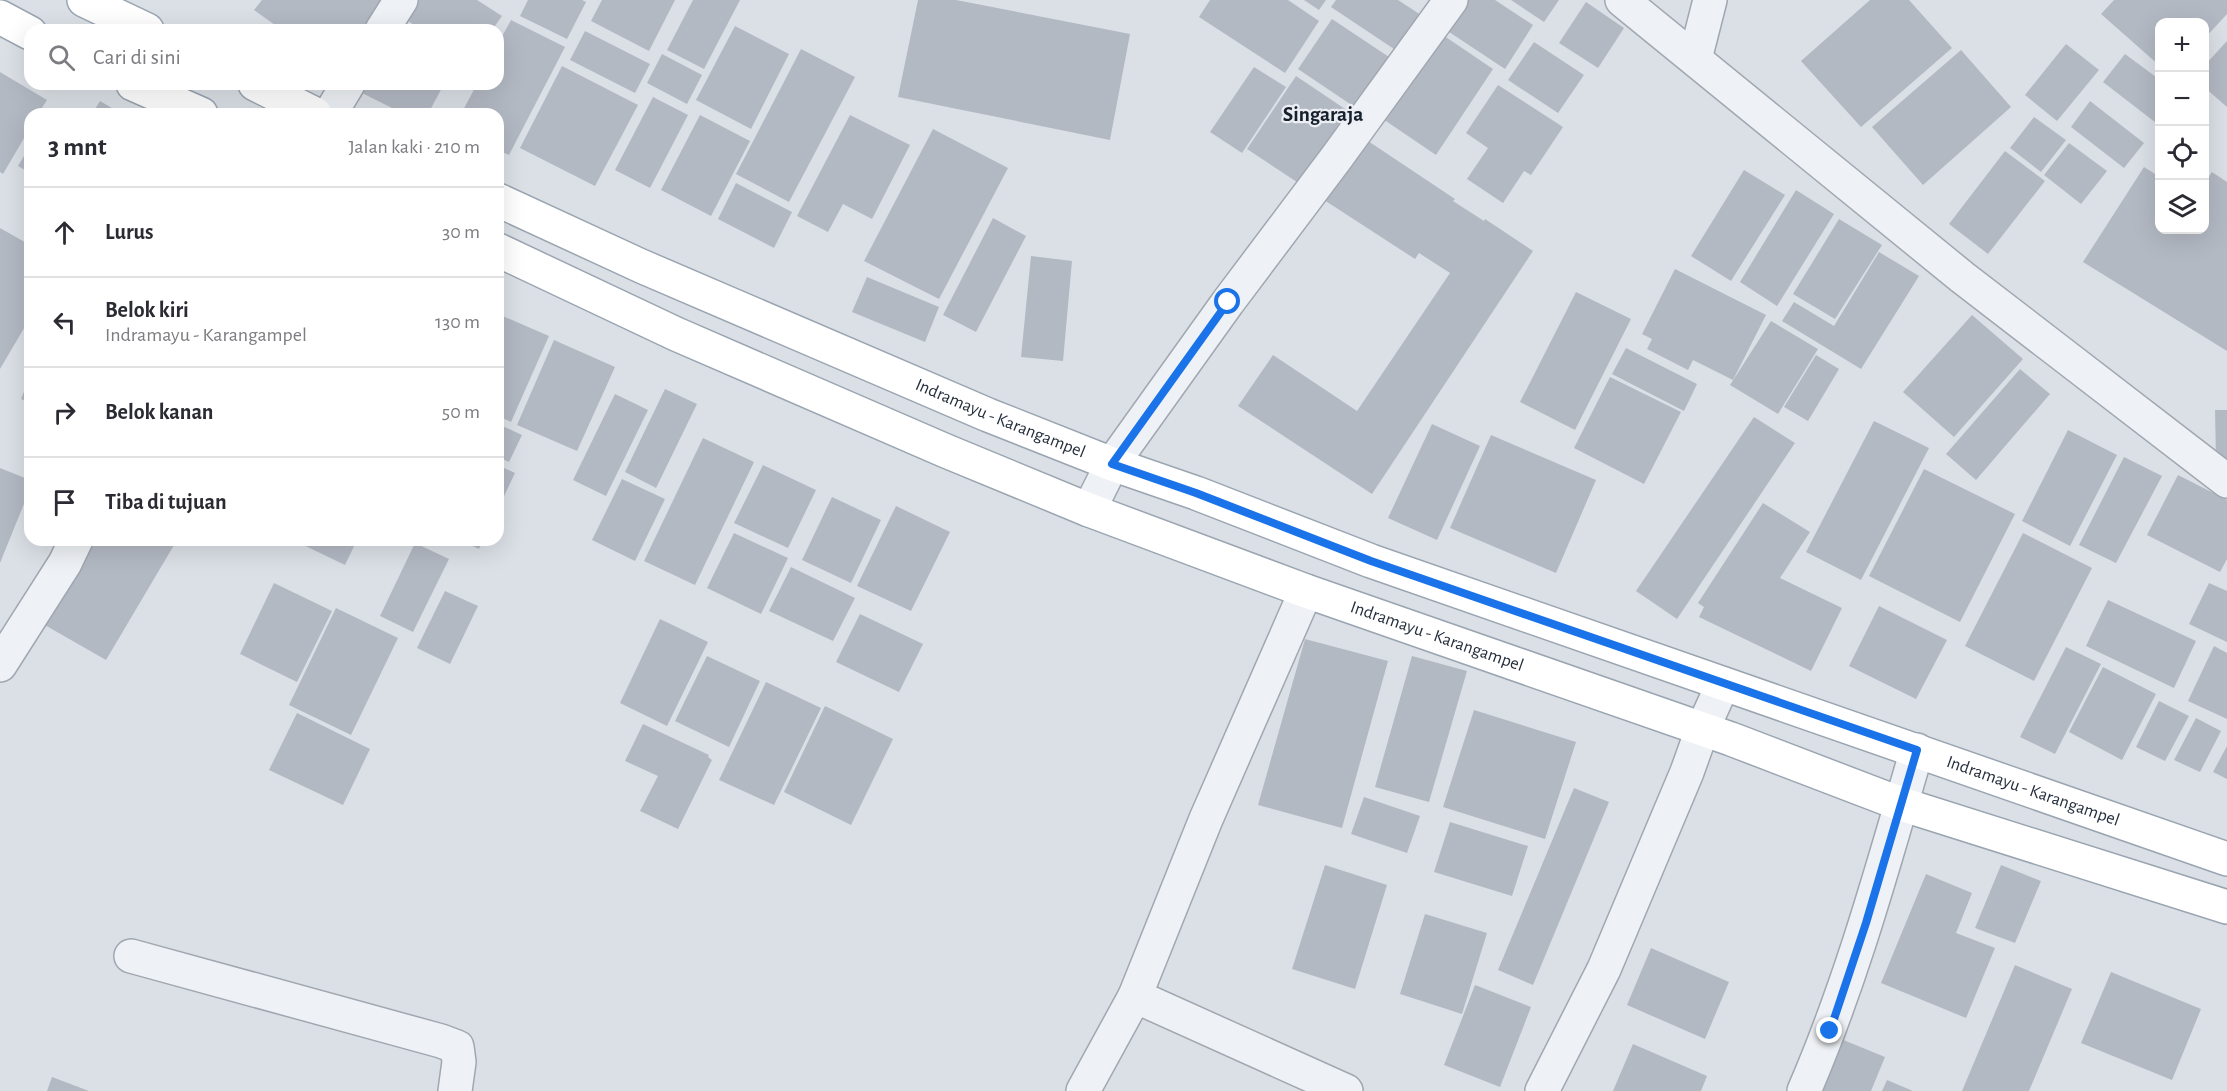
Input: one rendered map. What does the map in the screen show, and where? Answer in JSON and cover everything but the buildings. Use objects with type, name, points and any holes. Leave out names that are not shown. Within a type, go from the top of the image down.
[{"type":"main road","points":[[84,0],[134,24]]},
{"type":"main road","points":[[0,17],[24,30]]},
{"type":"main road","points":[[147,90],[187,108]]},
{"type":"main road","points":[[265,90],[297,108]]},
{"type":"main road","name":"Indramayu - Karangampel","points":[[504,203],[641,266],[978,410],[1112,464],[1196,493],[1371,561],[2227,859]]},
{"type":"main road","name":"Indramayu - Karangampel","points":[[504,253],[676,334],[1089,510],[1306,591],[1702,730],[1901,804],[2227,907]]},
{"type":"street","points":[[386,24],[401,0]]},
{"type":"street","points":[[1089,510],[1112,464],[1228,302],[1451,0]]},
{"type":"street","points":[[1622,0],[1962,277],[2227,481]]},
{"type":"street","points":[[1695,59],[1710,0]]},
{"type":"street","points":[[334,108],[344,90]]},
{"type":"street","points":[[0,665],[65,563],[73,546]]},
{"type":"street","points":[[1083,1091],[1135,996],[1206,819],[1306,591]]},
{"type":"street","points":[[1542,1091],[1604,969],[1723,684]]},
{"type":"street","points":[[1804,1091],[1830,1031],[1859,944],[1917,750]]},
{"type":"street","points":[[130,956],[457,1047],[459,1062],[455,1091]]},
{"type":"street","points":[[1135,996],[1346,1091]]},
{"type":"district","name":"Singaraja","points":[[1323,114]]},
{"type":"route","points":[[1228,302],[1112,464],[1196,493],[1371,561],[1917,750],[1866,923],[1830,1031]]}]
